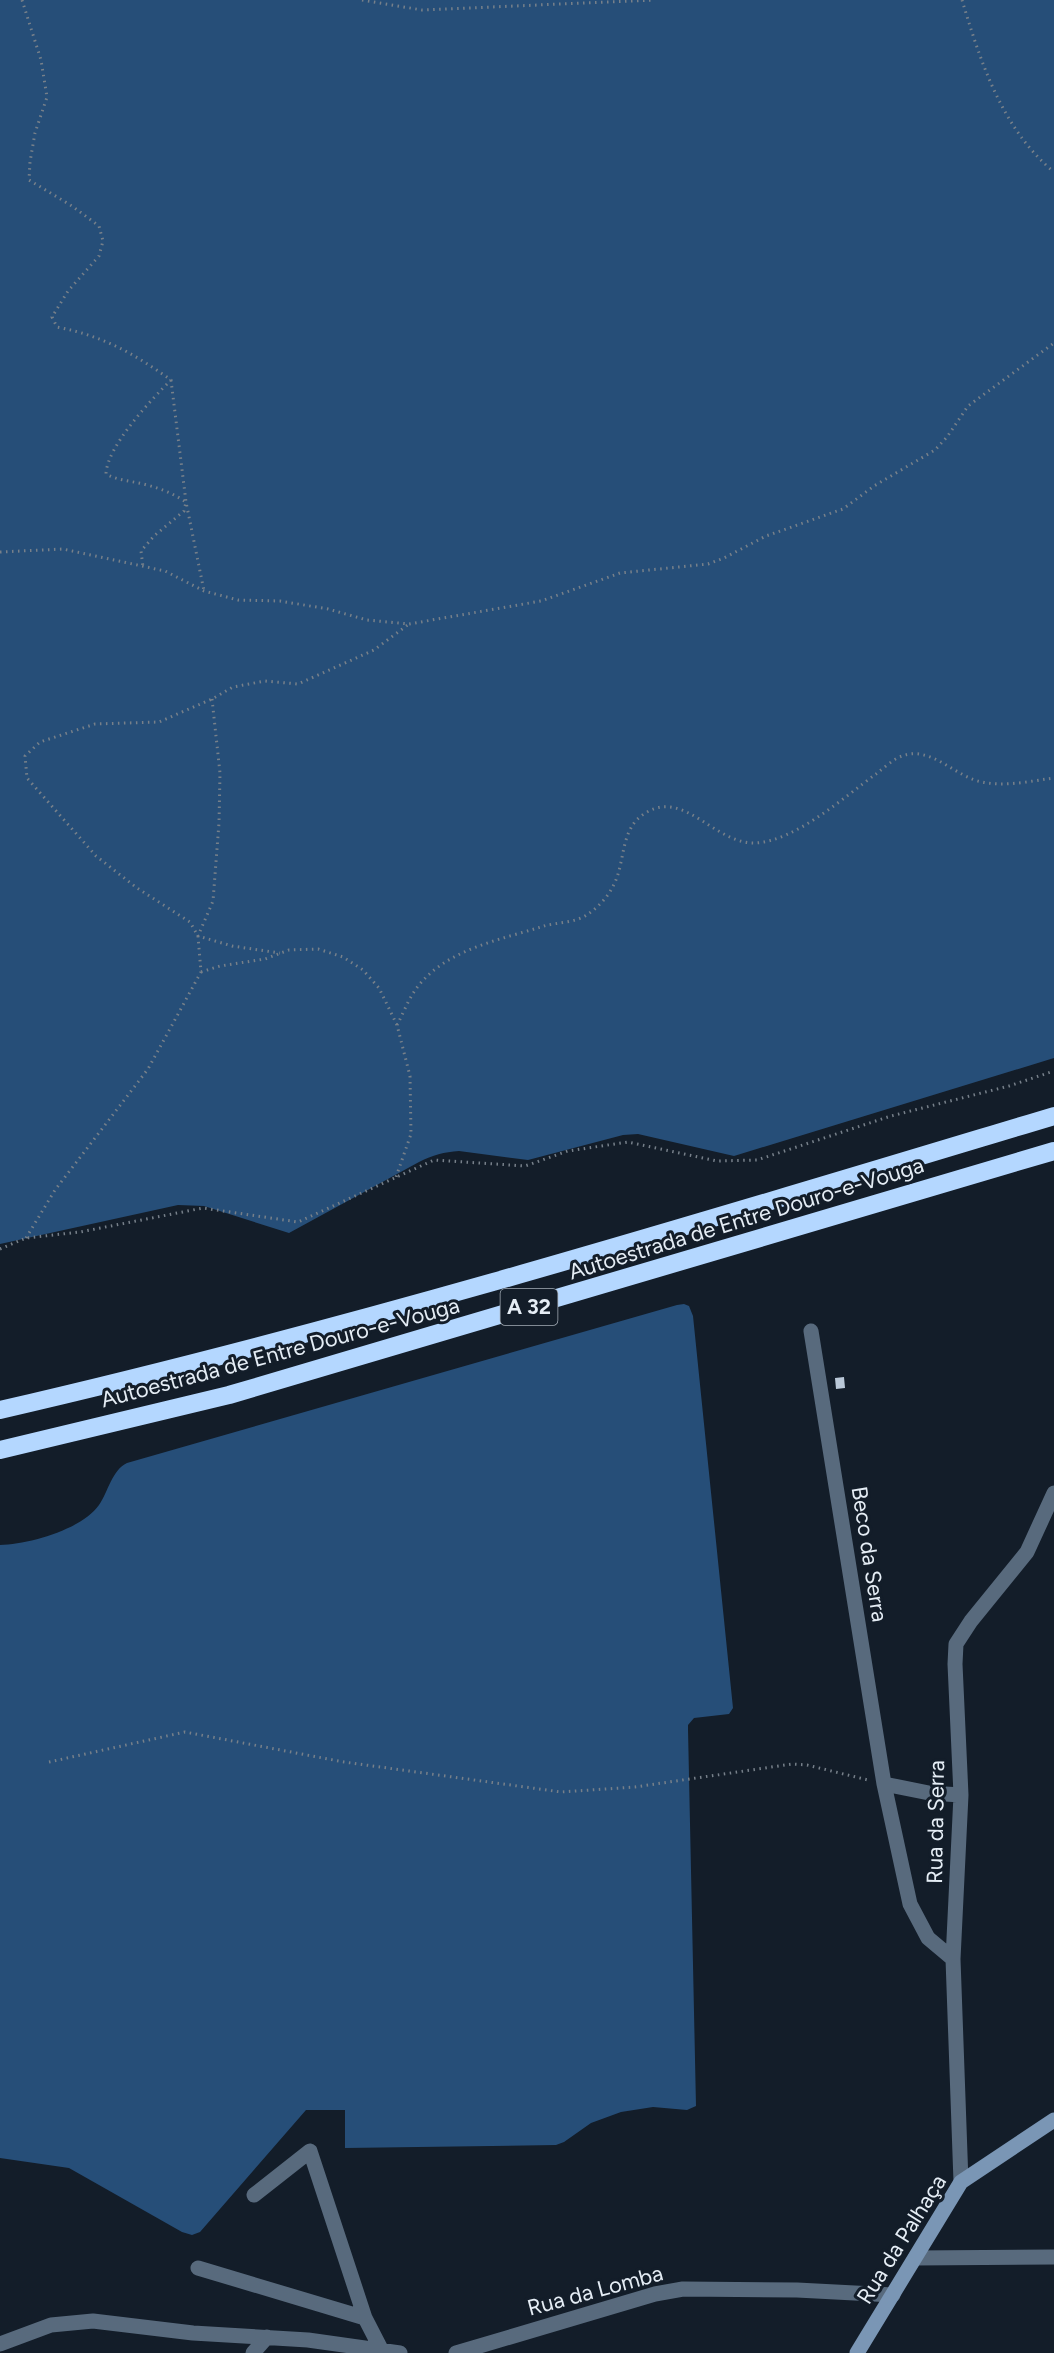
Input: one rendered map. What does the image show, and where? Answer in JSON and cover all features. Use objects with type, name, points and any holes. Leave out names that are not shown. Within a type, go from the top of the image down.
[{"type":"highway","name":"Autoestrada de Entre Douro-e-Vouga","points":[[0,1410],[153,1375],[435,1297],[659,1234],[1054,1116]]},
{"type":"highway","name":"Autoestrada de Entre Douro-e-Vouga","points":[[0,1450],[229,1395],[1054,1151]]},
{"type":"street","name":"Beco da Serra","points":[[811,1331],[884,1784],[910,1904],[928,1938],[953,1959]]},
{"type":"street","name":"Rua da Serra","points":[[961,2182],[953,1959],[961,1795],[956,1644],[971,1621],[1027,1552],[1054,1493]]},
{"type":"street","points":[[884,1784],[961,1795]]},
{"type":"street","name":"Rua da Palhaça","points":[[857,2353],[961,2182],[1054,2120]]},
{"type":"street","points":[[254,2195],[310,2151],[365,2318],[382,2352]]},
{"type":"street","points":[[915,2258],[1054,2257]]},
{"type":"street","points":[[198,2268],[365,2318]]},
{"type":"street","name":"Rua da Lomba","points":[[456,2353],[655,2294],[683,2289],[797,2290],[893,2295]]},
{"type":"street","points":[[0,2344],[51,2325],[93,2321],[193,2333],[308,2340],[400,2353]]},
{"type":"street","points":[[253,2353],[267,2337]]},
{"type":"path","points":[[22,0],[41,60],[47,97],[35,133],[29,180],[72,206],[99,226],[103,241],[99,256],[68,291],[52,317],[57,327],[87,333],[138,356],[171,380],[186,502],[204,591]]},
{"type":"path","points":[[362,0],[422,10],[654,0]]},
{"type":"path","points":[[962,0],[974,41],[997,98],[1014,128],[1030,149],[1054,172]]},
{"type":"path","points":[[0,552],[63,549],[165,571],[204,591],[238,600],[280,601],[328,609],[367,620],[409,624],[541,601],[620,573],[708,564],[766,536],[843,509],[874,486],[934,450],[947,437],[968,406],[1054,343]]},
{"type":"path","points":[[171,380],[152,398],[112,452],[107,462],[106,474],[116,480],[146,484],[170,492],[186,502]]},
{"type":"path","points":[[143,567],[141,551],[154,536],[184,511],[186,502]]},
{"type":"path","points":[[26,1238],[55,1190],[148,1069],[201,972],[198,936],[190,922],[137,888],[96,856],[27,778],[25,756],[40,742],[95,724],[159,722],[212,699],[233,687],[265,681],[298,684],[374,650],[409,624]]},
{"type":"path","points":[[198,936],[213,901],[219,823],[220,773],[212,699]]},
{"type":"path","points":[[397,1025],[416,989],[444,963],[491,941],[585,916],[598,906],[613,888],[621,864],[625,841],[634,822],[648,812],[666,805],[684,810],[706,826],[729,838],[755,843],[782,836],[805,825],[903,756],[924,754],[954,771],[981,782],[1011,784],[1054,778]]},
{"type":"path","points":[[198,936],[232,946],[281,953]]},
{"type":"path","points":[[201,972],[220,966],[265,959],[289,950],[318,949],[343,957],[363,970],[379,988],[397,1025],[410,1076],[411,1134],[395,1178]]},
{"type":"path","points":[[0,1249],[26,1238],[80,1232],[203,1208],[298,1222],[434,1160],[525,1166],[568,1151],[628,1142],[717,1161],[757,1160],[891,1116],[1009,1086],[1054,1071]]},
{"type":"path","points":[[50,1762],[185,1732],[344,1762],[561,1792],[635,1787],[792,1764],[807,1765],[884,1784]]},
{"type":"shaded area","points":[[0,0],[1054,0],[1054,1058],[734,1156],[638,1134],[623,1135],[528,1160],[454,1151],[429,1157],[289,1233],[204,1206],[178,1205],[0,1244]]},
{"type":"shaded area","points":[[684,1304],[689,1306],[693,1316],[733,1708],[729,1714],[694,1718],[688,1725],[696,2106],[687,2110],[653,2107],[621,2112],[591,2123],[556,2145],[345,2148],[345,2110],[306,2110],[200,2232],[192,2235],[182,2232],[69,2168],[0,2158],[0,1545],[25,1542],[54,1534],[80,1522],[99,1505],[114,1476],[127,1463]]},
{"type":"building","points":[[844,1377],[845,1388],[836,1389],[835,1378]]}]
